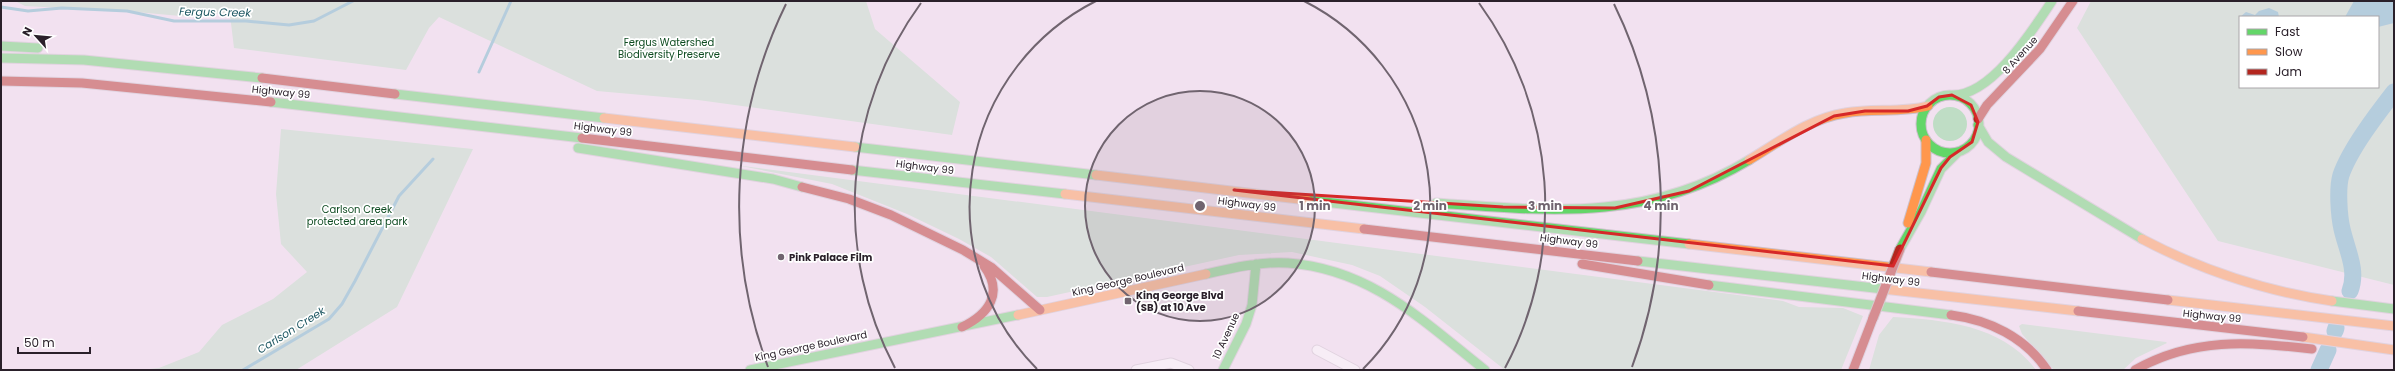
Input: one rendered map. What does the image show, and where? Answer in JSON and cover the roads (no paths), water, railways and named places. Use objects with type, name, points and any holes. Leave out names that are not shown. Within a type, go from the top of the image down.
[{"type":"main road","name":"8 Avenue","points":[[1953,95],[1969,93],[1994,74],[2022,44],[2052,1]]},
{"type":"main road","name":"8 Avenue","points":[[1978,122],[1987,105],[2040,49],[2073,1]]},
{"type":"main road","points":[[1,46],[49,49]]},
{"type":"main road","points":[[65,50],[120,56],[226,74]]},
{"type":"main road","name":"Highway 99","points":[[1,58],[112,62],[226,74],[2394,326]]},
{"type":"main road","name":"Highway 99","points":[[1,81],[137,87],[433,120],[2334,341],[2394,350]]},
{"type":"main road","points":[[1852,370],[1900,249],[1925,169],[1928,152],[1921,121],[1928,106],[1939,97],[1953,95],[1969,102],[1975,110],[1978,122],[1986,140],[2006,156],[2118,227],[2178,258],[2221,275],[2262,288],[2394,309]]},
{"type":"main road","points":[[1423,202],[1573,209],[1634,206],[1670,198],[1708,183],[1799,131],[1834,116],[1865,111],[1902,112],[1928,106]]},
{"type":"main road","points":[[433,120],[571,147],[800,185],[871,207],[963,250],[991,267],[1040,310]]},
{"type":"main road","points":[[1900,249],[1924,206],[1940,171],[1948,159],[1972,142],[1978,122]]},
{"type":"main road","points":[[1926,140],[1940,151],[1958,152]]},
{"type":"main road","points":[[1234,190],[1393,200]]},
{"type":"main road","points":[[1307,222],[1710,285],[1966,317],[1994,326],[2017,338],[2036,355],[2046,370]]},
{"type":"main road","points":[[962,327],[972,323],[984,313],[992,300],[994,292],[993,282],[987,269],[963,250]]},
{"type":"main road","name":"King George Boulevard","points":[[750,370],[962,327],[1256,264],[1287,263],[1310,265],[1352,276],[1379,289],[1416,315],[1485,370]]},
{"type":"main road","name":"10 Avenue","points":[[1222,370],[1246,324],[1252,305],[1256,264]]},
{"type":"main road","points":[[2135,370],[2162,354],[2192,346],[2207,344],[2299,348],[2394,356]]},
{"type":"street","points":[[1316,350],[1355,370]]},
{"type":"street","points":[[1136,370],[1171,363],[1189,370]]},
{"type":"water","points":[[2354,1],[2394,1],[2394,23],[2379,27],[2379,16],[2346,16]]},
{"type":"water","points":[[2269,8],[2278,12],[2279,16],[2241,16],[2246,12],[2255,15],[2259,11]]},
{"type":"waterway","name":"Fergus Creek","points":[[1,7],[28,11],[62,8],[127,11],[174,21],[246,21],[289,25],[314,21],[353,1]]},
{"type":"waterway","name":"Carlson Creek","points":[[479,72],[511,1]]},
{"type":"waterway","points":[[2350,291],[2353,276],[2351,260],[2341,223],[2339,202],[2341,175],[2357,143],[2394,92]]},
{"type":"waterway","name":"Carlson Creek","points":[[243,370],[329,319],[342,304],[399,196],[433,159]]},
{"type":"waterway","points":[[2319,370],[2328,350]]},
{"type":"place","name":"Pink Palace Film","points":[[781,257]]},
{"type":"place","name":"King George Blvd (SB) at 10 Ave","points":[[1128,301]]},
{"type":"park label","name":"Fergus Watershed Biodiversity Preserve","points":[[669,48]]},
{"type":"park label","name":"Carlson Creek protected area park","points":[[357,214]]}]
